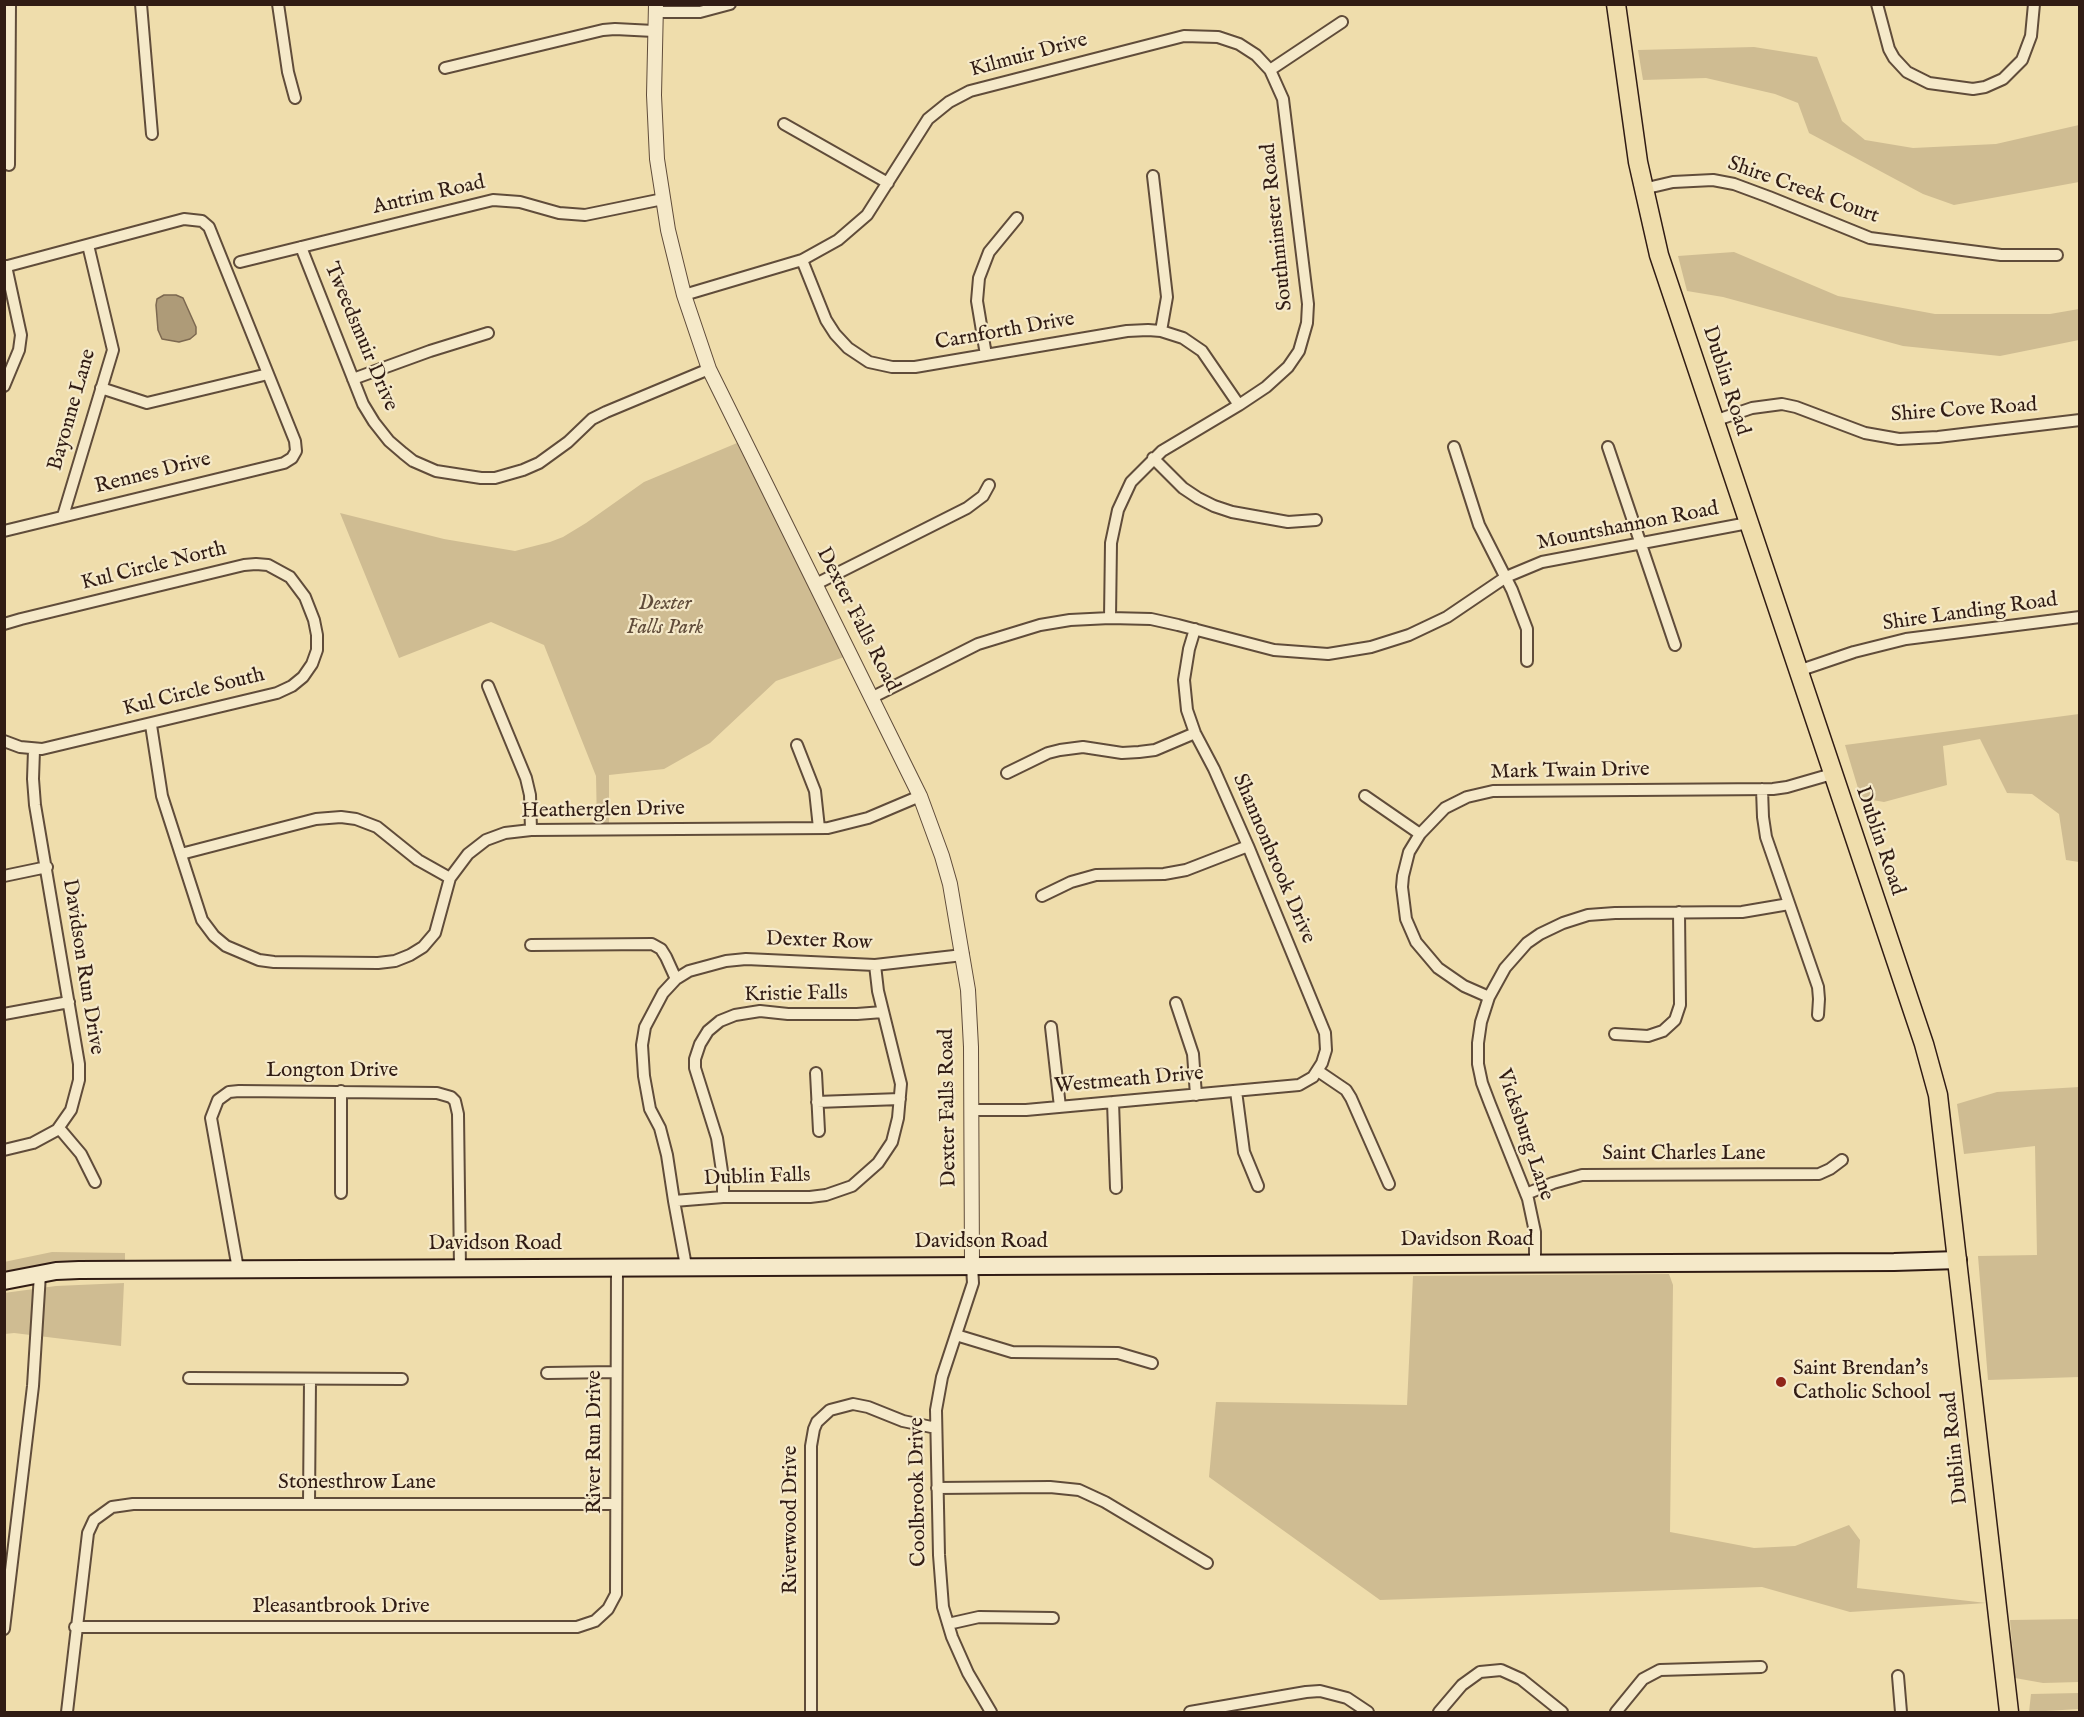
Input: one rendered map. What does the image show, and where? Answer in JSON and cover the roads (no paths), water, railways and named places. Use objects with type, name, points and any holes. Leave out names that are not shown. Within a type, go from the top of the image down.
[{"type":"main road","name":"Dublin Road","points":[[1616,4],[1643,189],[1659,255],[1924,1044],[1938,1095],[2009,1713]]},
{"type":"main road","name":"Davidson Road","points":[[4,1281],[79,1270],[1958,1260]]},
{"type":"street","points":[[9,165],[10,4]]},
{"type":"street","points":[[141,4],[152,134]]},
{"type":"street","points":[[278,4],[288,72],[295,98]]},
{"type":"street","points":[[656,8],[700,12],[730,4]]},
{"type":"street","points":[[1877,4],[1886,40],[1899,65],[1917,78],[1929,83],[1973,89],[1985,87],[2003,79],[2016,68],[2030,44],[2034,4]]},
{"type":"street","name":"Dexter Falls Road","points":[[656,8],[654,31],[655,131],[668,230],[684,295],[709,369],[873,697],[920,796],[945,866],[963,955],[970,1024],[972,1266]]},
{"type":"street","points":[[1270,70],[1342,22]]},
{"type":"street","points":[[445,68],[603,30],[654,31]]},
{"type":"street","name":"Kilmuir Drive","points":[[684,295],[802,260],[853,229],[867,215],[928,119],[949,102],[982,87],[1176,38],[1196,36],[1218,37],[1239,44],[1256,55],[1270,70]]},
{"type":"street","name":"Southminster Road","points":[[1110,618],[1111,543],[1118,510],[1131,482],[1153,458],[1174,443],[1266,387],[1288,367],[1299,351],[1307,323],[1306,291],[1283,99],[1270,70]]},
{"type":"street","points":[[784,124],[888,183]]},
{"type":"street","points":[[1153,176],[1167,297],[1161,331]]},
{"type":"street","name":"Shire Creek Court","points":[[1643,189],[1673,182],[1713,180],[1734,184],[1769,196],[1870,238],[2001,255],[2057,255]]},
{"type":"street","name":"Antrim Road","points":[[240,262],[493,200],[520,202],[559,213],[585,215],[663,199]]},
{"type":"street","points":[[986,355],[977,301],[979,278],[989,252],[1017,218]]},
{"type":"street","points":[[4,386],[20,350],[21,335],[5,266],[184,219],[202,221],[209,227],[268,374],[147,404],[101,388]]},
{"type":"street","name":"Bayonne Lane","points":[[63,516],[113,350],[88,244]]},
{"type":"street","name":"Tweedsmuir Drive","points":[[301,247],[353,379],[374,422],[389,441],[403,453],[436,471],[481,478],[506,475],[539,463],[592,419],[709,369]]},
{"type":"street","name":"Carnforth Drive","points":[[802,260],[826,320],[835,334],[860,357],[879,365],[904,368],[1127,331],[1161,331],[1183,338],[1202,351],[1239,405]]},
{"type":"street","points":[[353,379],[488,333]]},
{"type":"street","name":"Rennes Drive","points":[[4,531],[284,463],[292,458],[296,451],[295,441],[268,374]]},
{"type":"street","name":"Shire Cove Road","points":[[1714,421],[1752,408],[1782,404],[1865,432],[1899,439],[1938,437],[2079,420]]},
{"type":"street","points":[[1454,447],[1479,525],[1506,577],[1527,629],[1527,661]]},
{"type":"street","points":[[1608,447],[1675,645]]},
{"type":"street","points":[[1153,458],[1183,488],[1214,506],[1241,514],[1288,522],[1316,520]]},
{"type":"street","points":[[816,584],[967,508],[983,496],[989,485]]},
{"type":"street","name":"Mountshannon Road","points":[[873,697],[978,644],[1040,624],[1070,620],[1151,619],[1274,651],[1328,654],[1371,647],[1409,635],[1447,617],[1506,577],[1542,562],[1748,524]]},
{"type":"street","name":"Kul Circle North","points":[[4,624],[244,565],[268,566],[280,570],[290,577],[303,594]]},
{"type":"street","name":"Kul Circle South","points":[[4,741],[34,750],[42,749],[151,725],[278,693],[303,677],[312,664],[317,650],[314,620],[303,594]]},
{"type":"street","name":"Shire Landing Road","points":[[1798,671],[1854,652],[1906,639],[2079,617]]},
{"type":"street","name":"Shannonbrook Drive","points":[[1195,629],[1184,680],[1187,710],[1195,733],[1248,846],[1325,1033],[1326,1050],[1318,1071]]},
{"type":"street","points":[[488,686],[526,778],[530,795],[531,830]]},
{"type":"street","points":[[151,725],[162,796],[181,854],[316,819],[341,817],[356,819],[377,827],[418,860],[450,878]]},
{"type":"street","points":[[1007,773],[1048,753],[1060,750],[1083,747],[1122,753],[1155,750],[1195,733]]},
{"type":"street","points":[[797,745],[815,791],[819,828]]},
{"type":"street","name":"Davidson Run Drive","points":[[34,750],[35,805],[79,1064],[79,1080],[72,1110],[59,1128]]},
{"type":"street","name":"Mark Twain Drive","points":[[1489,997],[1464,986],[1438,968],[1422,951],[1411,931],[1404,909],[1403,876],[1409,852],[1420,834],[1445,808],[1467,797],[1492,791],[1762,789],[1787,787],[1832,774]]},
{"type":"street","points":[[1762,789],[1766,837],[1818,987],[1818,1015]]},
{"type":"street","name":"Heatherglen Drive","points":[[181,854],[202,920],[214,936],[242,954],[259,960],[295,964],[395,961],[410,955],[430,941],[440,921],[450,878],[468,854],[486,840],[504,833],[531,830],[819,828],[868,818],[920,796]]},
{"type":"street","points":[[1365,796],[1420,834]]},
{"type":"street","points":[[1042,896],[1071,882],[1096,875],[1164,874],[1186,870],[1248,846]]},
{"type":"street","points":[[4,876],[46,867]]},
{"type":"street","name":"Vicksburg Lane","points":[[1535,1264],[1535,1232],[1526,1194],[1480,1074],[1478,1043],[1481,1022],[1489,997],[1505,968],[1527,943],[1563,923],[1588,915],[1742,912],[1789,904]]},
{"type":"street","points":[[1615,1034],[1648,1036],[1663,1031],[1675,1020],[1680,1005],[1679,912]]},
{"type":"street","points":[[531,945],[652,945],[661,949],[666,957],[676,979],[652,1010],[645,1027],[642,1045],[644,1076],[650,1109],[660,1128],[668,1155],[686,1266]]},
{"type":"street","name":"Dexter Row","points":[[676,979],[707,964],[746,959],[875,965],[963,955]]},
{"type":"street","name":"Dublin Falls","points":[[674,1201],[723,1197],[826,1195],[852,1186],[878,1163],[892,1142],[898,1118],[901,1084],[883,1012],[875,965]]},
{"type":"street","points":[[4,1014],[69,1002]]},
{"type":"street","points":[[1176,1003],[1192,1054],[1196,1095]]},
{"type":"street","name":"Kristie Falls","points":[[723,1197],[723,1178],[717,1138],[695,1068],[698,1052],[708,1031],[720,1021],[735,1015],[760,1011],[788,1014],[883,1012]]},
{"type":"street","points":[[1051,1027],[1060,1107]]},
{"type":"street","points":[[1318,1071],[1346,1090],[1352,1098],[1389,1184]]},
{"type":"street","name":"Westmeath Drive","points":[[971,1110],[998,1111],[1060,1107],[1290,1086],[1307,1082],[1318,1071]]},
{"type":"street","points":[[816,1073],[819,1131]]},
{"type":"street","name":"Longton Drive","points":[[238,1269],[211,1118],[221,1098],[229,1092],[239,1091],[437,1092],[446,1094],[455,1101],[458,1114],[460,1268]]},
{"type":"street","points":[[1236,1091],[1244,1152],[1258,1186]]},
{"type":"street","points":[[340,1092],[341,1193]]},
{"type":"street","points":[[817,1102],[900,1099]]},
{"type":"street","points":[[1113,1102],[1116,1188]]},
{"type":"street","points":[[4,1150],[33,1143],[59,1128],[81,1154],[95,1182]]},
{"type":"street","name":"Saint Charles Lane","points":[[1526,1194],[1553,1182],[1582,1176],[1819,1174],[1842,1160]]},
{"type":"street","name":"Coolbrook Drive","points":[[972,1266],[973,1283],[939,1393],[936,1428],[940,1582],[948,1624],[968,1673],[991,1713]]},
{"type":"street","name":"River Run Drive","points":[[604,1615],[616,1594],[617,1267]]},
{"type":"street","points":[[4,1629],[33,1386],[40,1274]]},
{"type":"street","points":[[956,1335],[1012,1352],[1118,1353],[1152,1363]]},
{"type":"street","points":[[547,1372],[615,1372]]},
{"type":"street","points":[[189,1378],[402,1379]]},
{"type":"street","points":[[309,1503],[310,1380]]},
{"type":"street","name":"Riverwood Drive","points":[[811,1713],[811,1446],[814,1429],[830,1410],[853,1404],[936,1428]]},
{"type":"street","points":[[937,1488],[1050,1487],[1079,1490],[1105,1502],[1207,1563]]},
{"type":"street","name":"Stonesthrow Lane","points":[[75,1627],[88,1533],[94,1521],[112,1507],[133,1504],[616,1504]]},
{"type":"street","name":"Pleasantbrook Drive","points":[[75,1627],[576,1627],[586,1625],[604,1615]]},
{"type":"street","points":[[948,1624],[979,1617],[1053,1618]]},
{"type":"street","points":[[67,1713],[75,1627]]},
{"type":"street","points":[[1616,1713],[1643,1679],[1660,1670],[1761,1667]]},
{"type":"street","points":[[1438,1713],[1462,1685],[1480,1672],[1502,1670],[1521,1679],[1562,1713]]},
{"type":"street","points":[[1898,1676],[1901,1713]]},
{"type":"street","points":[[1190,1713],[1320,1691],[1347,1698],[1368,1713]]},
{"type":"place","name":"Saint Brendan's Catholic School","points":[[1781,1382]]},
{"type":"park label","name":"Dexter Falls Park","points":[[665,617]]}]
